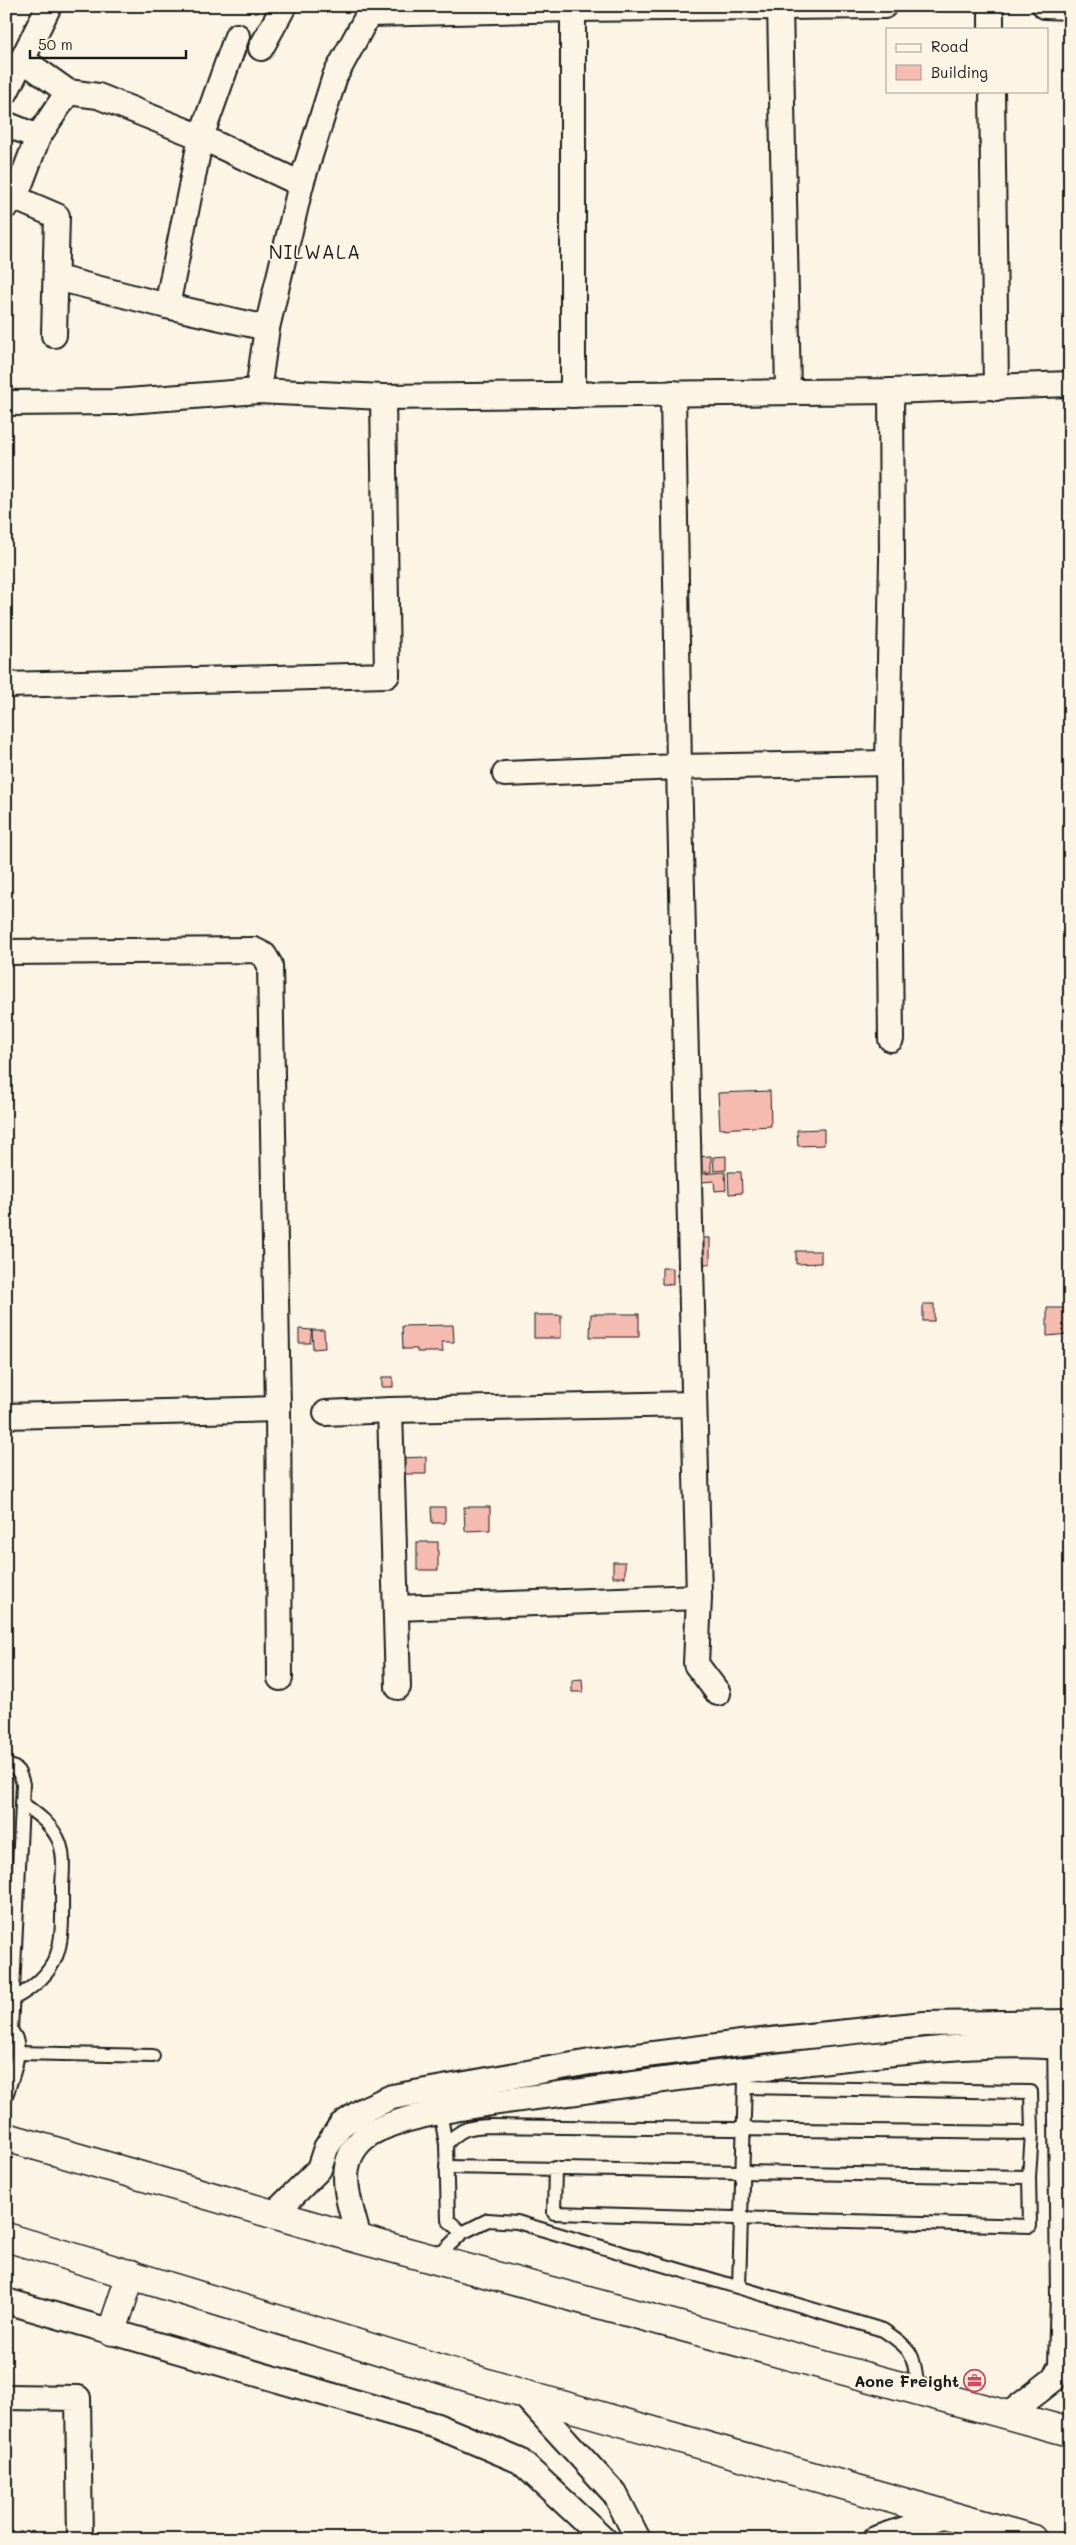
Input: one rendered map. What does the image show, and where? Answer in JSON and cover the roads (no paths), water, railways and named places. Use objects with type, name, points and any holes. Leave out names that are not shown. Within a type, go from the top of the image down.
[{"type":"main road","points":[[6,2137],[359,2238],[1070,2432]]},
{"type":"main road","points":[[6,2237],[523,2394],[1033,2539]]},
{"type":"main road","points":[[112,2331],[131,2274]]},
{"type":"street","points":[[6,92],[49,6]]},
{"type":"street","points":[[261,48],[284,6]]},
{"type":"street","points":[[258,391],[267,328],[301,184],[335,76],[372,10],[884,6]]},
{"type":"street","points":[[991,6],[991,28]]},
{"type":"street","points":[[1045,6],[1070,7]]},
{"type":"street","points":[[780,7],[788,391]]},
{"type":"street","points":[[573,8],[573,395]]},
{"type":"street","points":[[167,306],[201,137],[237,36]]},
{"type":"street","points":[[23,60],[68,92],[98,96],[201,137],[301,184]]},
{"type":"street","points":[[54,335],[57,278],[57,216],[11,202],[38,137],[68,92]]},
{"type":"street","points":[[992,92],[996,388]]},
{"type":"street","points":[[6,124],[38,137]]},
{"type":"street","points":[[57,278],[167,306],[267,328]]},
{"type":"street","points":[[6,403],[115,402],[258,391],[382,397],[891,391],[1070,384]]},
{"type":"street","points":[[891,391],[892,560],[888,763],[891,1039]]},
{"type":"street","points":[[673,393],[679,767],[699,1597],[696,1664],[718,1693]]},
{"type":"street","points":[[6,685],[387,675],[382,397]]},
{"type":"street","points":[[505,774],[679,767],[888,763]]},
{"type":"street","points":[[6,952],[254,950],[264,955],[270,965],[278,1409],[280,1678]]},
{"type":"street","points":[[326,1413],[694,1404]]},
{"type":"street","points":[[6,1416],[278,1409]]},
{"type":"street","points":[[390,1410],[398,1688]]},
{"type":"street","points":[[396,1608],[699,1597]]},
{"type":"street","points":[[274,2214],[319,2170],[326,2148],[341,2125],[365,2109],[392,2097],[590,2062],[741,2044],[924,2024],[1065,2022],[1066,2283],[1061,2365],[1054,2379],[1008,2415]]},
{"type":"street","points":[[359,2238],[345,2180],[346,2167],[352,2152],[364,2138],[384,2127],[440,2112],[745,2078],[915,2051],[996,2047],[1065,2048]]},
{"type":"street","points":[[6,2301],[437,2426],[520,2461],[604,2539]]},
{"type":"street","points":[[523,2394],[615,2494],[638,2539]]},
{"type":"street","points":[[6,2397],[78,2398],[80,2539]]},
{"type":"street","points":[[875,2539],[946,2515]]},
{"type":"lane","points":[[6,1765],[14,1766],[20,1774],[23,1784],[13,1999],[9,2029],[17,2040],[18,2053],[6,2096]]},
{"type":"lane","points":[[13,1999],[34,1988],[43,1978],[55,1960],[62,1936],[63,1860],[58,1839],[47,1822],[22,1803]]},
{"type":"lane","points":[[18,2053],[153,2056]]},
{"type":"lane","points":[[554,2213],[741,2218],[1030,2226],[1031,2092],[745,2078],[743,2172],[741,2218],[739,2287]]},
{"type":"lane","points":[[440,2112],[446,2144],[448,2220],[462,2233]]},
{"type":"lane","points":[[446,2144],[458,2132],[469,2127],[490,2126],[1032,2133]]},
{"type":"lane","points":[[446,2167],[1029,2177]]},
{"type":"lane","points":[[547,2231],[554,2213],[555,2168]]},
{"type":"lane","points":[[435,2259],[462,2233],[488,2220],[517,2222],[883,2330],[904,2344],[913,2355],[918,2390]]},
{"type":"place","name":"Aone Freight","points":[[975,2380]]},
{"type":"district","name":"NILWALA","points":[[315,251]]}]
